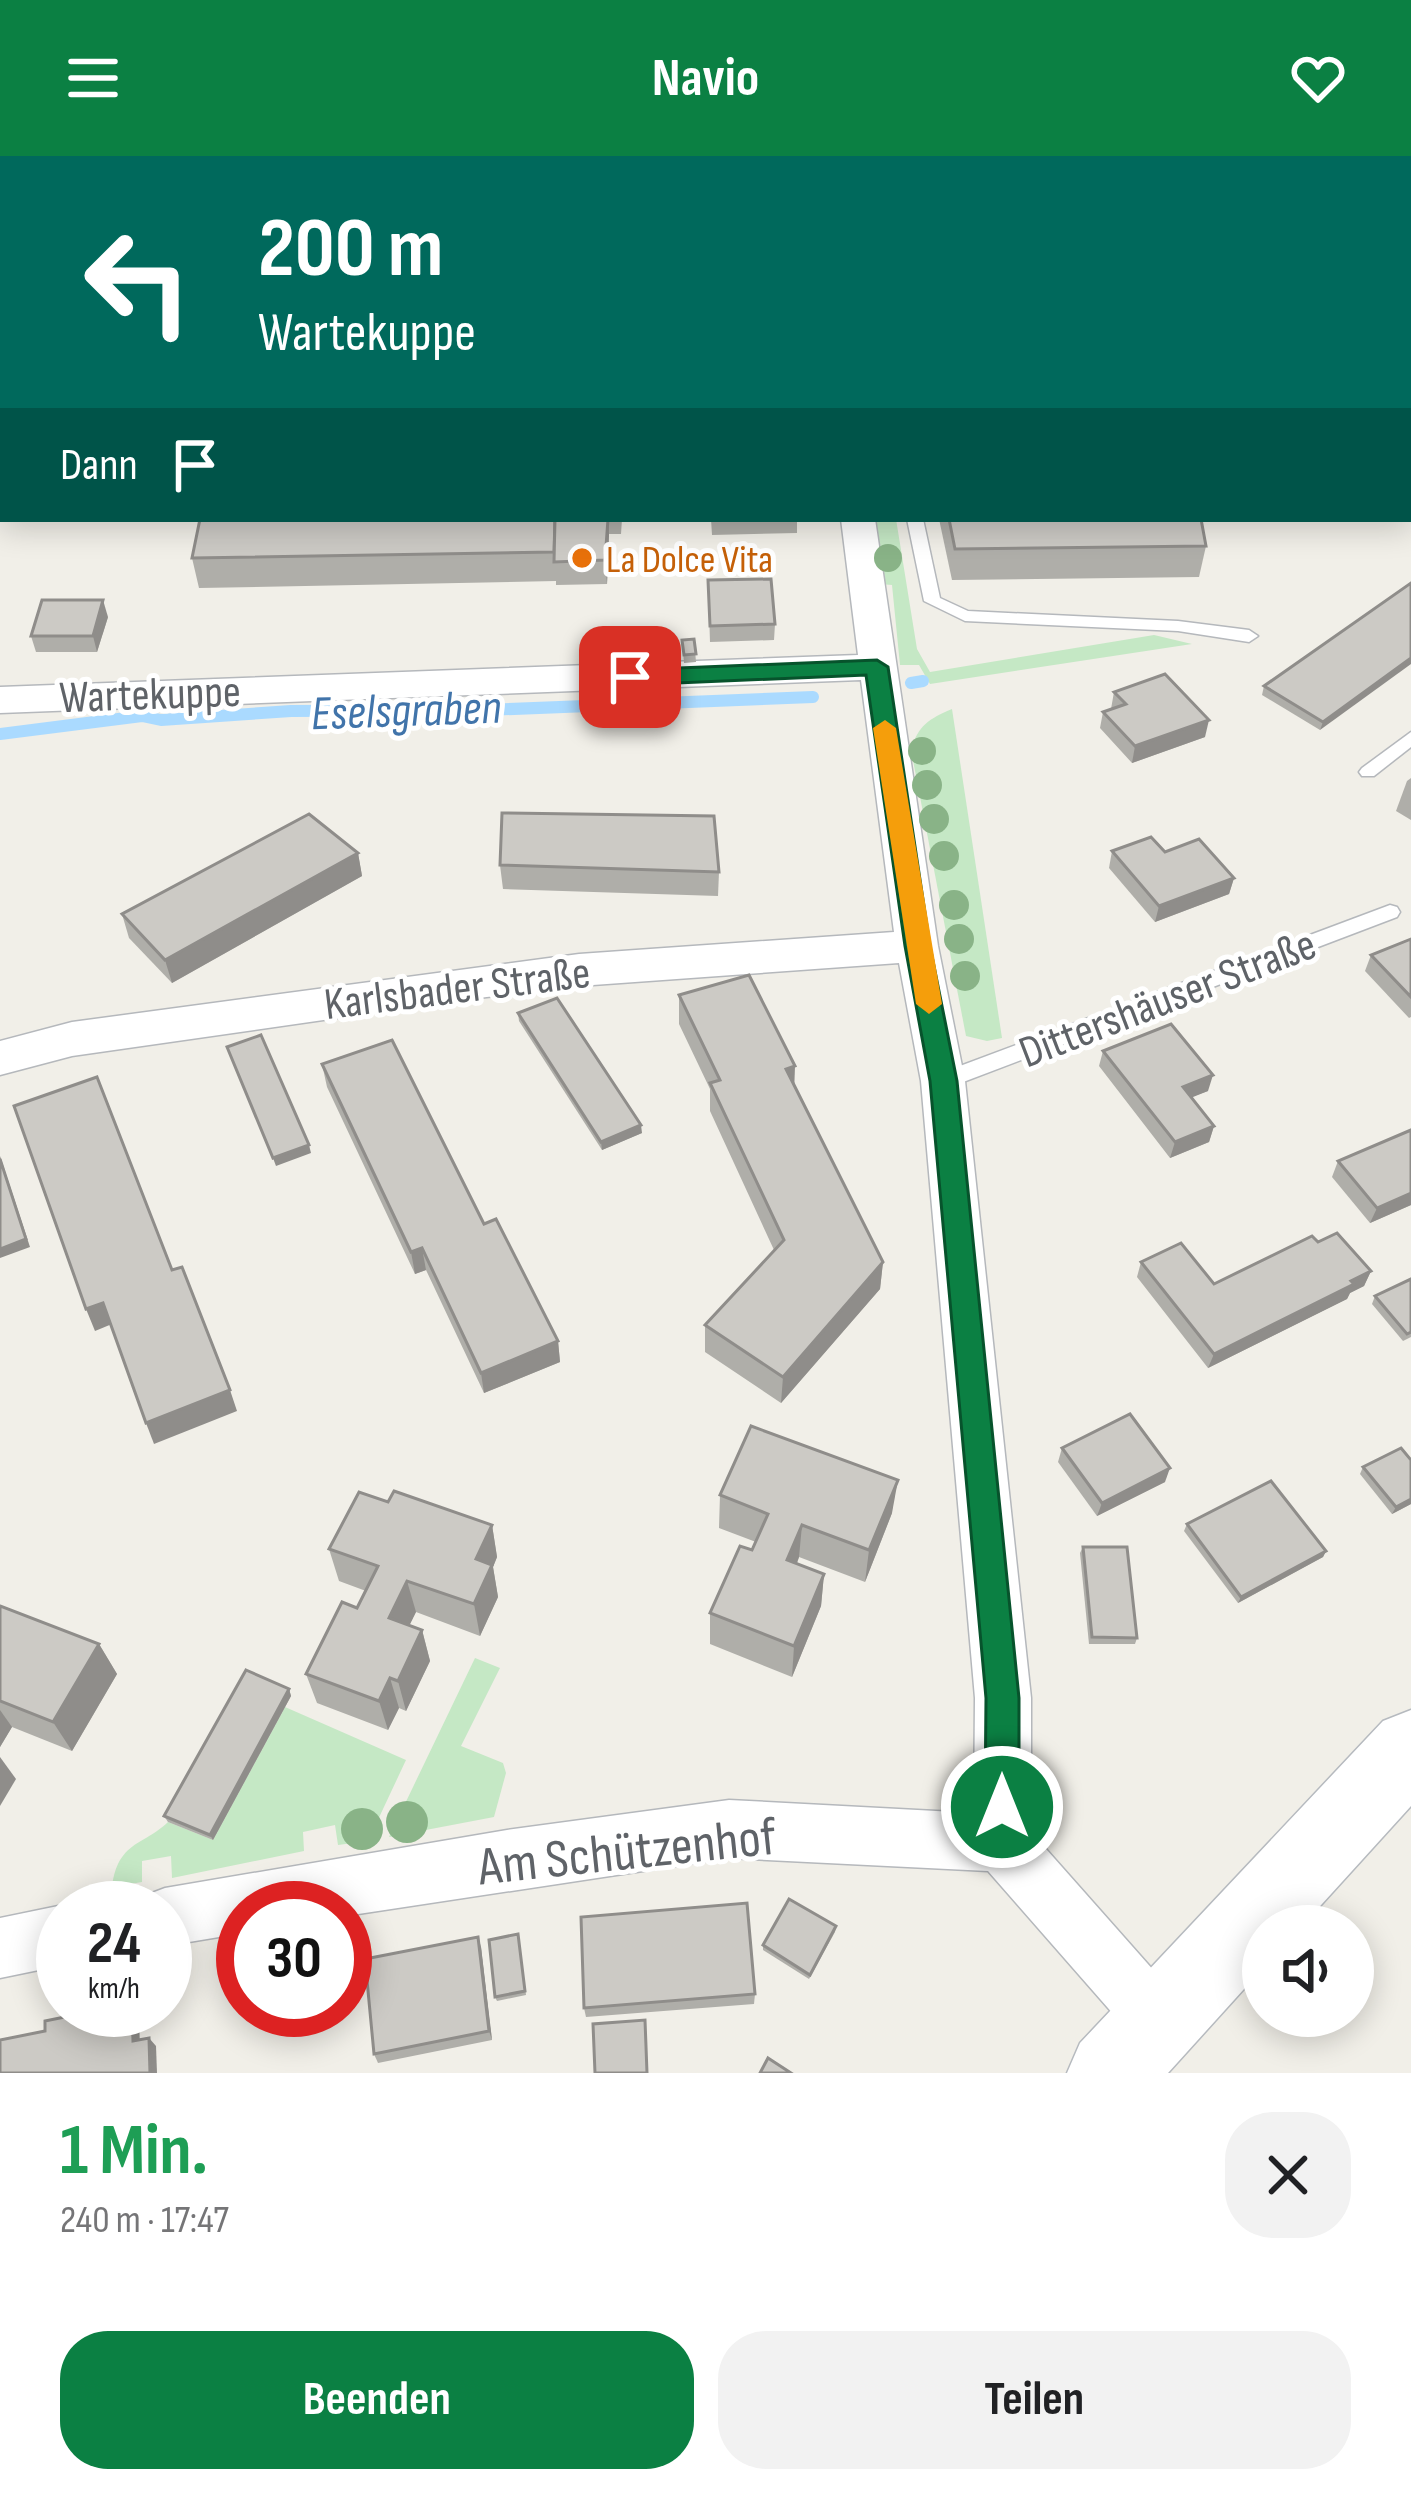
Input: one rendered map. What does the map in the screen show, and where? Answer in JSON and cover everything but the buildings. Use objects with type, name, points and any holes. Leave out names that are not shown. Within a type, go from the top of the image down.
[{"type":"main road","points":[[1134,2046],[1411,1748]]},
{"type":"street","points":[[858,522],[917,946],[944,1081],[1003,1698],[1002,1843],[1134,2046]]},
{"type":"street","name":"Wartekuppe","points":[[0,700],[877,667]]},
{"type":"street","name":"Karlsbader Straße","points":[[0,1058],[72,1039],[492,980],[917,946]]},
{"type":"street","name":"Am Schützenhof","points":[[192,1912],[507,1859],[729,1829],[1002,1843]]},
{"type":"street","points":[[0,1948],[36,1941]]},
{"type":"lane","points":[[916,522],[932,601],[965,616],[1178,626],[1250,636]]},
{"type":"lane","points":[[1368,772],[1411,738]]},
{"type":"lane","name":"Dittershäuser Straße","points":[[944,1081],[1390,913]]},
{"type":"green space","points":[[871,522],[896,522],[917,649],[930,672],[1154,635],[1192,644],[930,684],[919,665],[900,665],[892,585],[879,584]]},
{"type":"green space","points":[[952,709],[1002,1038],[987,1041],[966,1036],[911,750],[926,724]]},
{"type":"green space","points":[[475,1658],[500,1668],[461,1746],[503,1763],[506,1773],[494,1817],[389,1837]]},
{"type":"green space","points":[[285,1707],[406,1760],[368,1841],[338,1845],[335,1825],[303,1832],[304,1851],[172,1878],[171,1856],[142,1861],[142,1881],[113,1881],[126,1853],[168,1822],[213,1840]]},
{"type":"waterway","points":[[911,683],[923,681]]},
{"type":"waterway","name":"Eselsgraben","points":[[0,734],[142,716],[161,720],[291,711],[486,710],[813,697]]},
{"type":"slow traffic","points":[[885,728],[929,1004]]},
{"type":"place","name":"La Dolce Vita","points":[[582,558]]},
{"type":"route","points":[[630,677],[877,667],[917,946],[944,1081],[1003,1698],[1002,1807]]}]
